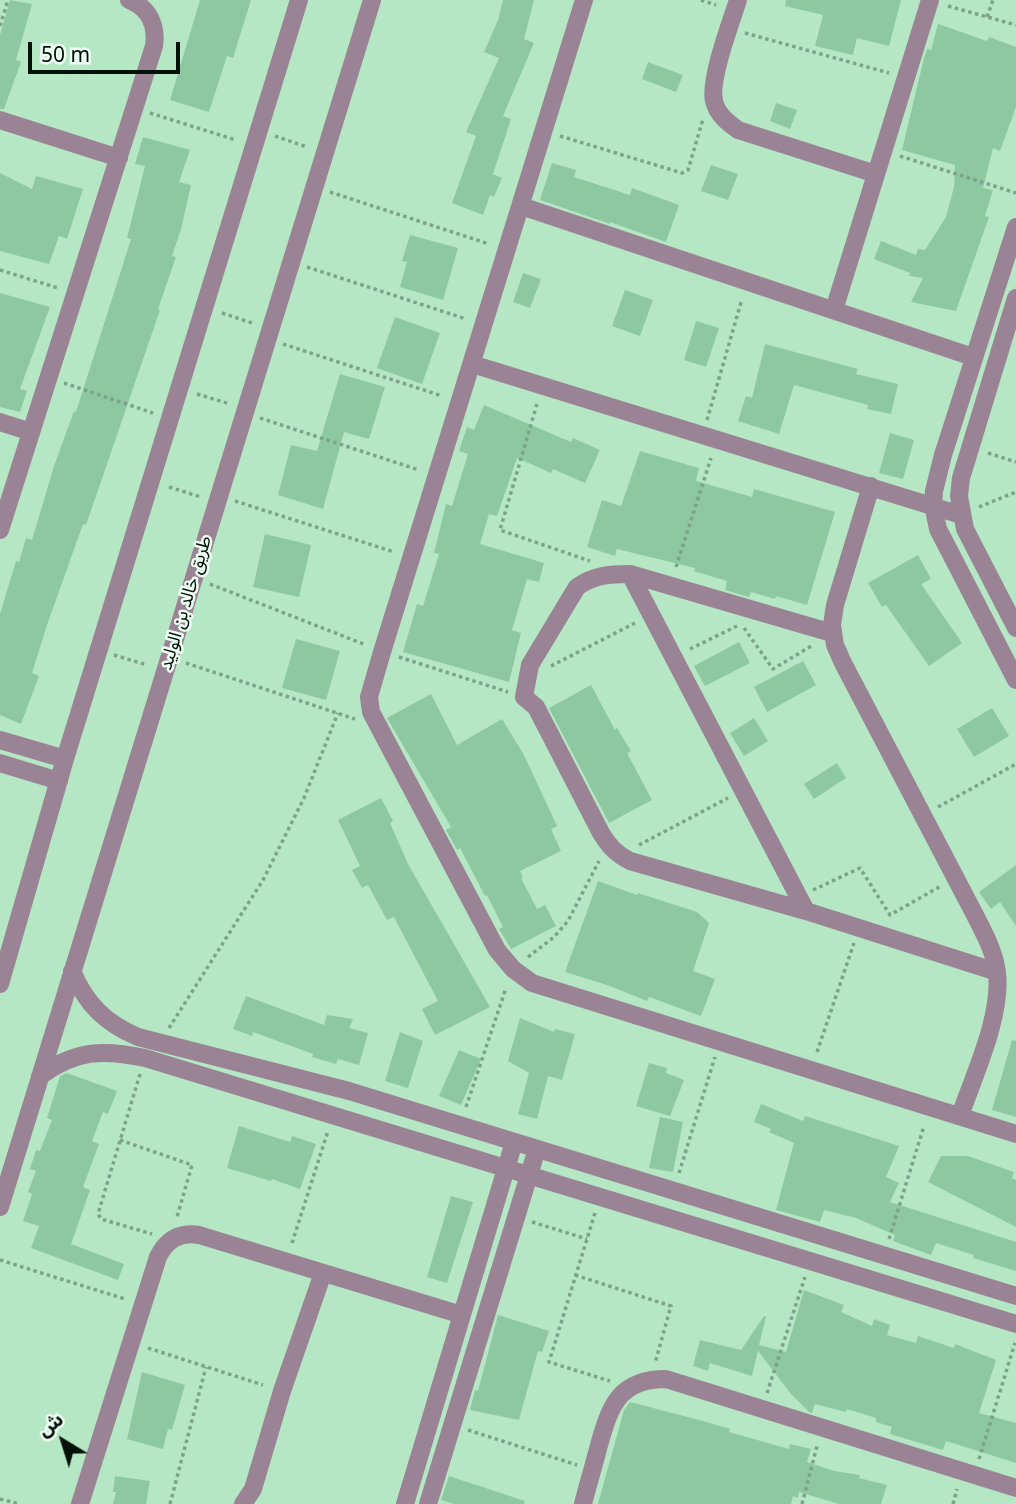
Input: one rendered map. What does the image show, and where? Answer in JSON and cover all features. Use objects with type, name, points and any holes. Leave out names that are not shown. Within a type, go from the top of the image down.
[{"type":"street","points":[[0,530],[155,46],[156,34],[152,21],[145,11],[129,0]]},
{"type":"street","points":[[0,984],[65,759],[299,0]]},
{"type":"street","name":"طريق خالد بن الوليد","points":[[0,1207],[372,0]]},
{"type":"street","points":[[584,0],[382,652],[369,697],[371,712],[497,950],[513,968],[532,983],[1016,1133]]},
{"type":"street","points":[[738,0],[713,81],[714,100],[722,118],[738,130],[876,174]]},
{"type":"street","points":[[834,310],[929,1]]},
{"type":"street","points":[[0,120],[119,158]]},
{"type":"street","points":[[521,206],[973,357]]},
{"type":"street","points":[[1016,227],[938,473],[933,505],[938,529],[947,548],[1016,680]]},
{"type":"street","points":[[1016,298],[961,478],[961,515],[973,547],[1016,628]]},
{"type":"street","points":[[472,364],[961,515]]},
{"type":"street","points":[[0,422],[31,432]]},
{"type":"street","points":[[871,486],[835,604],[832,633],[843,663],[990,944],[997,972],[998,1003],[960,1116]]},
{"type":"street","points":[[832,633],[630,574],[603,575],[589,579],[578,587],[530,666],[524,697],[536,707],[601,833],[609,847],[619,855],[630,861],[803,904],[859,928],[997,972]]},
{"type":"street","points":[[630,574],[803,904]]},
{"type":"street","points":[[0,740],[65,759]]},
{"type":"street","points":[[0,763],[59,781]]},
{"type":"street","points":[[72,971],[90,1005],[104,1019],[120,1029],[349,1091],[1016,1296]]},
{"type":"street","points":[[40,1076],[82,1054],[114,1052],[145,1058],[1016,1324]]},
{"type":"street","points":[[405,1504],[514,1142]]},
{"type":"street","points":[[428,1504],[537,1149]]},
{"type":"street","points":[[80,1504],[158,1257],[170,1240],[189,1234],[199,1235],[462,1315]]},
{"type":"street","points":[[243,1504],[253,1489],[282,1391],[323,1273]]},
{"type":"street","points":[[583,1504],[614,1403],[629,1388],[651,1379],[666,1379],[1016,1488]]},
{"type":"path","points":[[0,26],[8,0]]},
{"type":"path","points":[[987,17],[992,0]]},
{"type":"path","points":[[929,1],[1016,25]]},
{"type":"path","points":[[730,28],[906,77]]},
{"type":"path","points":[[544,131],[685,172],[713,81]]},
{"type":"path","points":[[135,108],[325,153]]},
{"type":"path","points":[[884,151],[1016,193]]},
{"type":"path","points":[[314,187],[507,250]]},
{"type":"path","points":[[291,262],[484,325]]},
{"type":"path","points":[[0,270],[76,293]]},
{"type":"path","points":[[670,586],[710,437],[747,281]]},
{"type":"path","points":[[204,307],[268,334],[461,402]]},
{"type":"path","points":[[48,378],[169,419]]},
{"type":"path","points":[[543,385],[500,530],[592,561]]},
{"type":"path","points":[[178,388],[438,476]]},
{"type":"path","points":[[970,447],[1016,462]]},
{"type":"path","points":[[150,481],[413,558]]},
{"type":"path","points":[[961,515],[1016,492]]},
{"type":"path","points":[[194,578],[382,652],[524,697]]},
{"type":"path","points":[[528,678],[651,615]]},
{"type":"path","points":[[674,658],[735,626],[742,626],[775,669],[832,633]]},
{"type":"path","points":[[98,651],[167,664],[377,726]]},
{"type":"path","points":[[160,1042],[263,880],[304,799],[338,713]]},
{"type":"path","points":[[923,816],[1016,764]]},
{"type":"path","points":[[619,855],[743,790]]},
{"type":"path","points":[[803,904],[860,868],[887,913],[893,915],[956,877]]},
{"type":"path","points":[[811,1070],[859,928]]},
{"type":"path","points":[[674,1191],[720,1042]]},
{"type":"path","points":[[120,1140],[192,1165],[170,1240],[99,1217],[98,1214],[120,1140],[145,1058]]},
{"type":"path","points":[[884,1256],[929,1107]]},
{"type":"path","points":[[286,1262],[332,1115]]},
{"type":"path","points":[[599,1198],[549,1362],[629,1388]]},
{"type":"path","points":[[516,1216],[586,1239]]},
{"type":"path","points":[[0,1260],[142,1305]]},
{"type":"path","points":[[762,1408],[810,1262]]},
{"type":"path","points":[[575,1275],[671,1306],[651,1379]]},
{"type":"path","points":[[974,1474],[1016,1340]]},
{"type":"path","points":[[131,1343],[282,1391]]},
{"type":"path","points":[[170,1504],[206,1367]]},
{"type":"path","points":[[452,1426],[592,1470]]},
{"type":"path","points":[[802,1504],[822,1427]]},
{"type":"path","points":[[0,1499],[19,1504]]},
{"type":"building","points":[[10,0],[32,4],[16,60],[21,62],[4,109],[0,109],[0,35]]},
{"type":"building","points":[[200,0],[251,0],[233,58],[227,56],[209,112],[170,100]]},
{"type":"building","points":[[503,0],[534,0],[524,39],[534,43],[503,116],[511,119],[493,174],[502,178],[494,197],[490,195],[483,215],[452,203],[476,136],[466,132],[499,58],[484,52],[498,20]]},
{"type":"building","points":[[786,0],[901,0],[889,46],[857,38],[853,55],[815,46],[823,15],[785,6]]},
{"type":"building","points":[[938,24],[987,41],[989,37],[1016,47],[1016,107],[1000,151],[993,148],[983,188],[993,190],[985,216],[989,217],[956,311],[911,302],[923,278],[909,276],[910,273],[874,259],[881,241],[916,255],[918,249],[925,250],[946,217],[954,187],[955,165],[902,150],[924,58],[927,49],[931,50]]},
{"type":"building","points":[[648,62],[683,75],[676,92],[642,79]]},
{"type":"building","points":[[776,103],[797,110],[790,129],[770,121]]},
{"type":"building","points":[[143,137],[190,150],[179,182],[191,185],[172,256],[176,257],[158,309],[160,310],[86,525],[83,524],[47,625],[32,673],[39,676],[21,724],[0,715],[0,614],[16,561],[19,562],[26,538],[32,540],[54,466],[74,411],[76,412],[131,239],[127,238],[145,166],[135,164]]},
{"type":"building","points":[[552,163],[576,170],[574,177],[630,195],[632,188],[679,205],[666,242],[540,200]]},
{"type":"building","points":[[711,165],[738,174],[728,200],[701,191]]},
{"type":"building","points":[[0,173],[32,189],[36,176],[83,189],[67,239],[59,236],[49,264],[0,251]]},
{"type":"building","points":[[410,235],[458,248],[443,300],[400,287],[407,262],[402,261]]},
{"type":"building","points":[[523,273],[541,279],[530,308],[513,302]]},
{"type":"building","points":[[625,290],[653,300],[640,336],[612,326]]},
{"type":"building","points":[[0,293],[50,307],[20,389],[27,391],[20,412],[0,407]]},
{"type":"building","points":[[395,317],[440,333],[422,384],[377,368]]},
{"type":"building","points":[[696,321],[719,328],[706,367],[684,360]]},
{"type":"building","points":[[765,344],[858,369],[856,374],[898,384],[891,414],[794,385],[779,434],[738,421],[746,396],[752,398]]},
{"type":"building","points":[[340,374],[385,387],[369,439],[344,432],[323,509],[278,495],[291,445],[317,451]]},
{"type":"building","points":[[484,405],[571,442],[573,438],[600,450],[585,483],[553,469],[551,473],[517,458],[497,516],[489,514],[480,544],[544,563],[539,582],[527,579],[512,630],[521,633],[509,682],[403,652],[417,604],[423,606],[439,554],[434,553],[446,504],[452,506],[468,454],[459,451],[467,427],[474,430]]},
{"type":"building","points":[[890,433],[914,440],[903,479],[879,473]]},
{"type":"building","points":[[640,451],[699,468],[696,481],[752,497],[754,489],[835,512],[807,605],[776,596],[775,599],[751,592],[749,597],[725,590],[727,581],[694,571],[695,568],[617,549],[615,556],[587,547],[602,500],[621,506]]},
{"type":"building","points":[[265,534],[311,545],[299,597],[253,587]]},
{"type":"building","points":[[918,555],[931,579],[921,584],[962,643],[929,666],[886,605],[882,607],[868,583]]},
{"type":"building","points":[[296,639],[340,651],[326,700],[282,688]]},
{"type":"building","points":[[739,642],[750,663],[705,686],[694,666]]},
{"type":"building","points":[[803,661],[816,685],[767,712],[754,687]]},
{"type":"building","points":[[591,685],[615,730],[617,728],[631,751],[627,753],[652,800],[609,823],[549,708]]},
{"type":"building","points":[[431,694],[457,745],[502,719],[524,755],[557,826],[551,829],[561,851],[520,871],[537,909],[545,905],[556,926],[511,949],[499,929],[503,927],[487,895],[485,896],[460,848],[457,850],[446,830],[451,827],[387,718]]},
{"type":"building","points":[[992,708],[1009,736],[974,757],[957,729]]},
{"type":"building","points":[[754,718],[768,741],[744,756],[730,733]]},
{"type":"building","points":[[837,763],[846,778],[814,799],[804,784]]},
{"type":"building","points":[[381,798],[393,821],[390,823],[408,864],[490,1007],[435,1035],[422,1009],[438,1001],[394,917],[387,920],[368,885],[362,888],[352,870],[360,866],[338,820]]},
{"type":"building","points":[[1016,865],[1016,926],[1000,902],[991,909],[979,892]]},
{"type":"building","points":[[598,881],[697,912],[709,923],[693,971],[715,979],[701,1016],[649,997],[647,1001],[565,972]]},
{"type":"building","points":[[246,996],[324,1025],[327,1015],[353,1019],[349,1028],[368,1033],[359,1065],[338,1059],[336,1064],[312,1057],[313,1054],[253,1032],[252,1036],[233,1029]]},
{"type":"building","points":[[520,1018],[554,1032],[555,1029],[575,1034],[562,1080],[548,1076],[537,1119],[518,1114],[529,1073],[508,1061]]},
{"type":"building","points":[[400,1032],[423,1041],[408,1088],[385,1081]]},
{"type":"building","points":[[1012,1040],[1016,1041],[1016,1117],[992,1110]]},
{"type":"building","points":[[459,1050],[481,1059],[461,1105],[439,1096]]},
{"type":"building","points":[[649,1063],[667,1068],[666,1073],[684,1080],[670,1116],[636,1106]]},
{"type":"building","points":[[67,1073],[117,1091],[108,1114],[103,1112],[92,1141],[99,1144],[83,1187],[90,1190],[71,1244],[124,1264],[118,1280],[31,1248],[39,1226],[23,1221],[32,1194],[28,1192],[36,1171],[30,1169],[36,1150],[40,1151],[52,1120],[47,1118],[60,1076]]},
{"type":"building","points":[[761,1104],[803,1121],[805,1116],[899,1146],[886,1177],[899,1183],[890,1202],[1016,1242],[1016,1271],[936,1243],[931,1255],[893,1241],[895,1235],[856,1218],[824,1210],[820,1222],[776,1210],[794,1143],[754,1122]]},
{"type":"building","points":[[660,1117],[683,1122],[673,1172],[649,1168]]},
{"type":"building","points":[[239,1126],[290,1142],[292,1136],[316,1144],[300,1189],[227,1168]]},
{"type":"building","points":[[941,1156],[968,1156],[1014,1172],[1012,1178],[1016,1180],[1016,1227],[928,1182]]},
{"type":"building","points":[[451,1196],[473,1202],[447,1283],[427,1277]]},
{"type":"building","points":[[804,1290],[844,1305],[841,1312],[872,1326],[874,1319],[890,1325],[887,1335],[916,1343],[918,1336],[954,1348],[955,1344],[996,1360],[979,1413],[1016,1423],[1016,1463],[946,1441],[943,1450],[890,1434],[892,1427],[876,1422],[876,1418],[847,1409],[846,1412],[815,1404],[812,1413],[809,1412],[791,1394],[758,1351],[752,1376],[710,1363],[708,1371],[693,1366],[700,1340],[741,1350],[764,1316],[766,1317],[759,1345],[786,1352]]},
{"type":"building","points":[[498,1315],[549,1331],[542,1352],[538,1351],[519,1420],[470,1410],[475,1390],[478,1391]]},
{"type":"building","points":[[142,1372],[185,1385],[172,1430],[168,1429],[163,1449],[127,1439]]},
{"type":"building","points":[[630,1402],[703,1421],[730,1429],[729,1432],[789,1449],[790,1444],[811,1449],[807,1462],[834,1471],[860,1475],[859,1478],[887,1485],[881,1504],[839,1504],[799,1492],[798,1498],[793,1496],[791,1504],[598,1504],[624,1410]]},
{"type":"building","points":[[115,1476],[150,1481],[146,1504],[113,1504],[116,1492],[113,1492]]},
{"type":"building","points":[[449,1476],[525,1501],[524,1504],[454,1504],[441,1500]]}]
